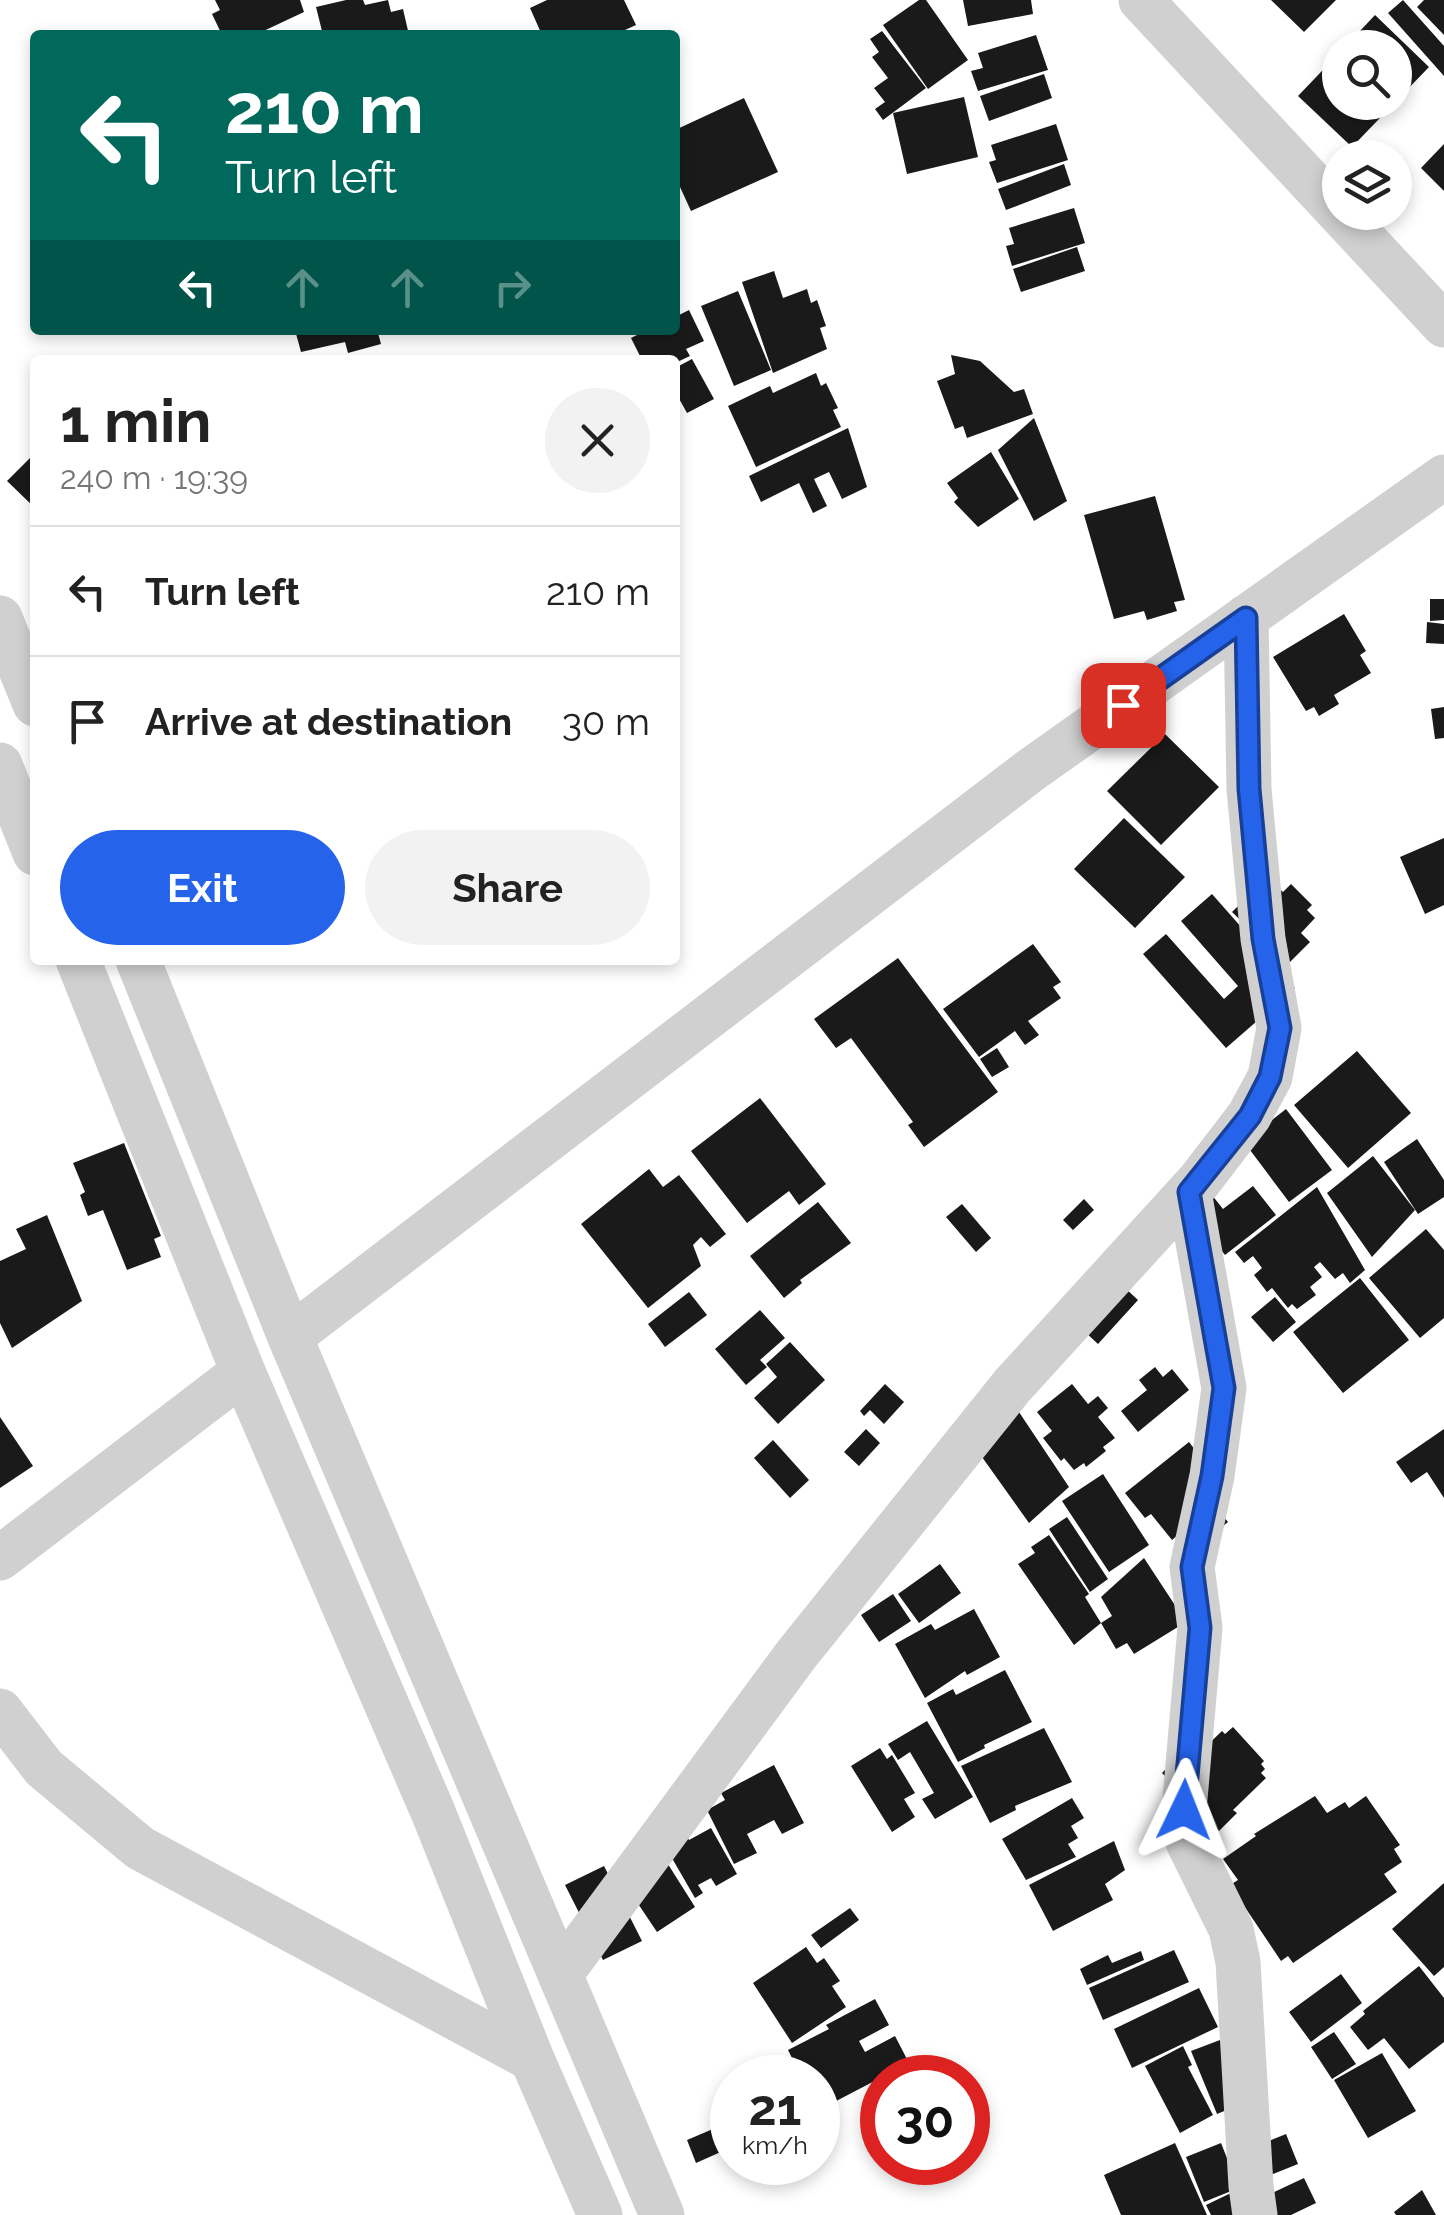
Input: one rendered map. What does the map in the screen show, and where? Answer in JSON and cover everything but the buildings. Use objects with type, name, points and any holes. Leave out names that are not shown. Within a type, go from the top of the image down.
[{"type":"street","points":[[1141,0],[1444,325]]},
{"type":"street","points":[[290,1336],[1031,770],[1444,476]]},
{"type":"street","points":[[0,618],[30,692]]},
{"type":"street","points":[[560,1974],[796,1655],[1012,1386],[1189,1192],[1250,1116],[1270,1077],[1280,1028],[1263,939],[1249,789],[1246,618]]},
{"type":"street","points":[[0,766],[30,841]]},
{"type":"street","points":[[80,965],[243,1372],[434,1812],[532,2059],[600,2215]]},
{"type":"street","points":[[140,965],[290,1336],[662,2215]]},
{"type":"street","points":[[1189,1192],[1224,1388],[1212,1476],[1192,1567],[1200,1628],[1184,1810],[1188,1842],[1231,1929],[1238,1962],[1250,2186],[1255,2215]]},
{"type":"street","points":[[0,1558],[243,1372]]},
{"type":"street","points":[[0,1711],[44,1768],[140,1848],[532,2059]]},
{"type":"route","points":[[1123,705],[1246,618],[1249,789],[1263,939],[1280,1028],[1270,1077],[1250,1116],[1189,1192],[1224,1388],[1212,1476],[1192,1567],[1200,1628],[1184,1810]]}]
